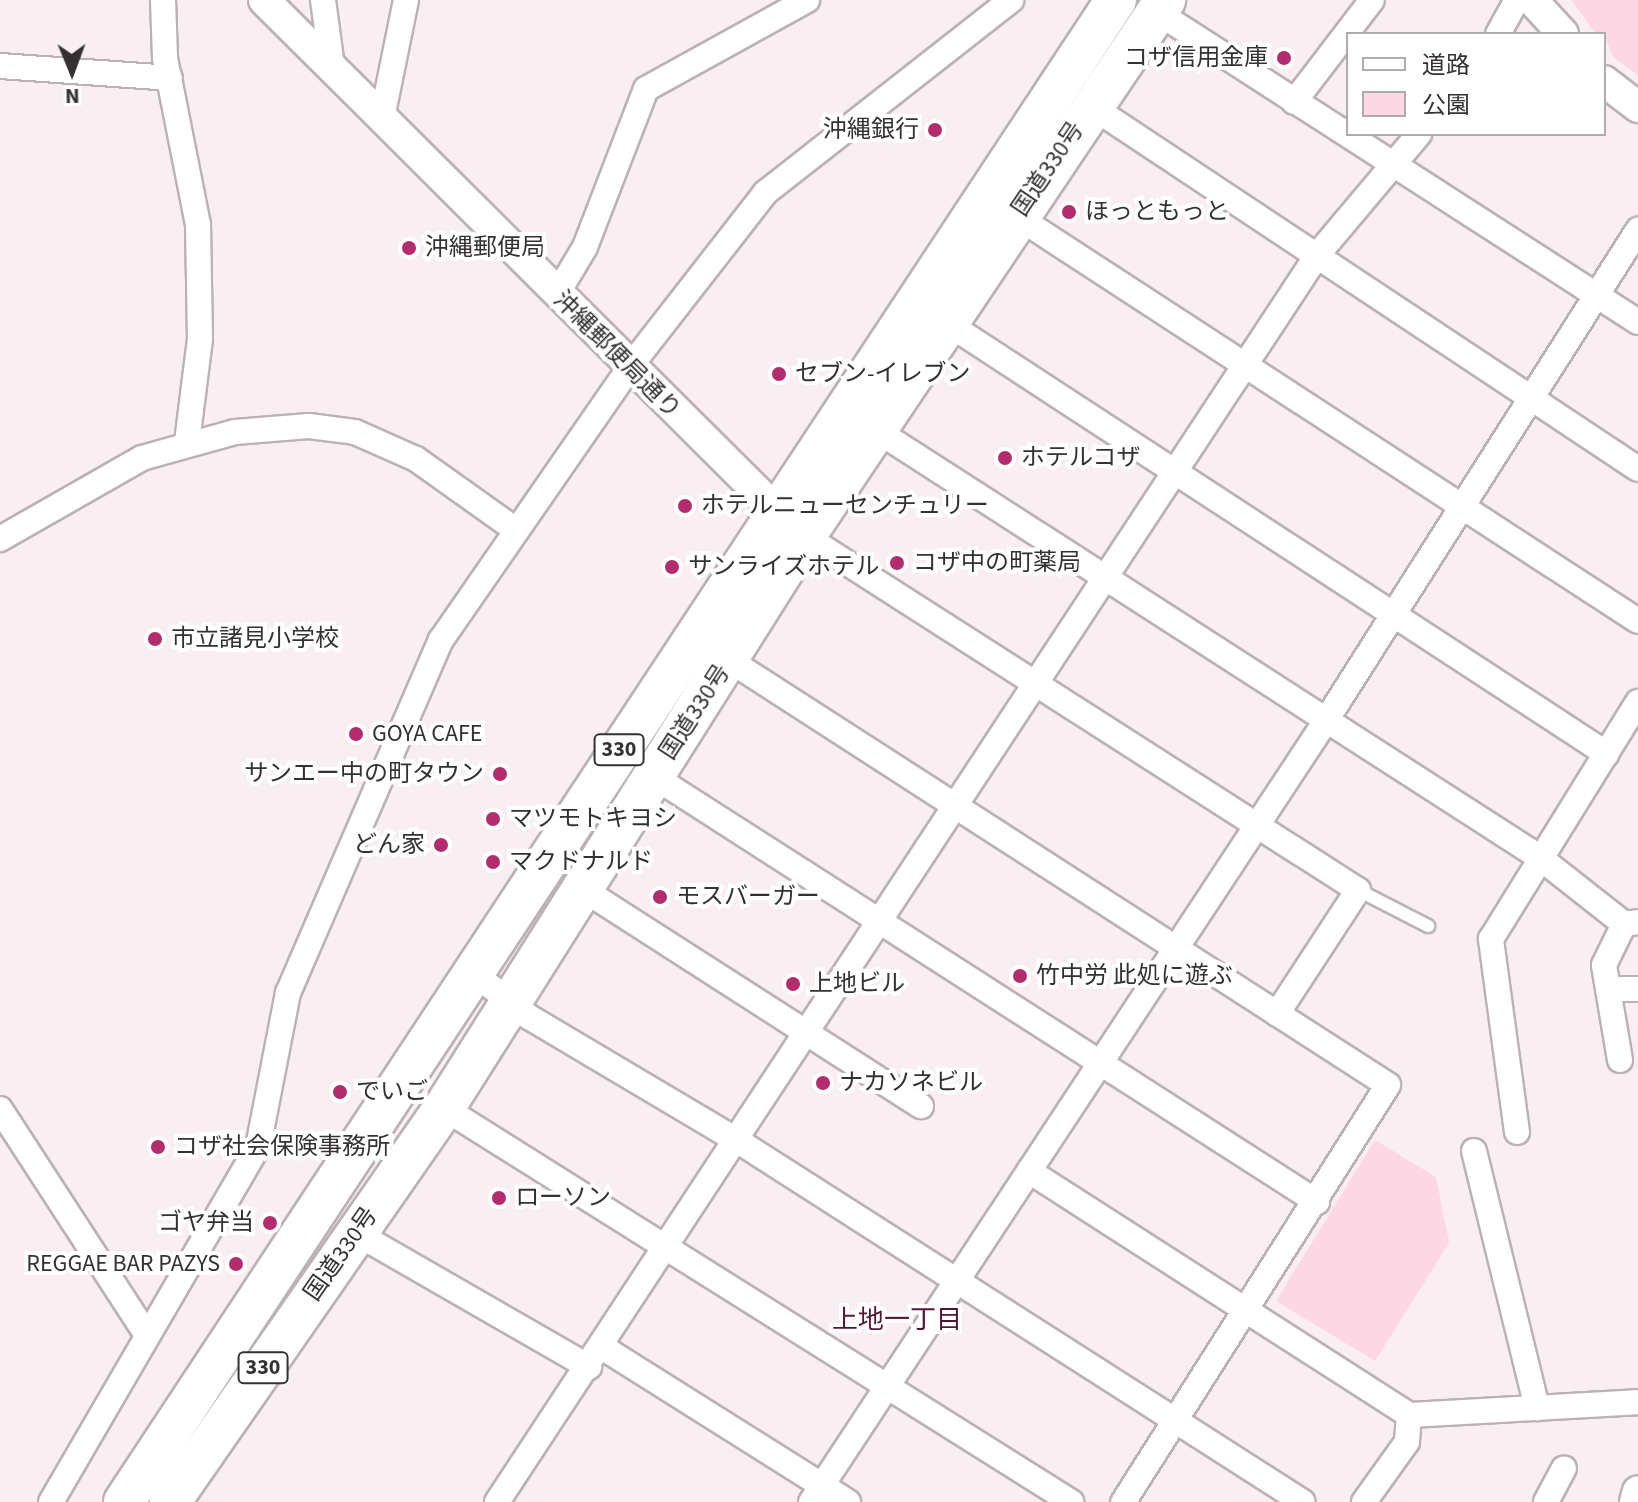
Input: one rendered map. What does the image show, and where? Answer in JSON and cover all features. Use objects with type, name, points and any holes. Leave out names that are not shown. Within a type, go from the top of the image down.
[{"type":"highway","name":"国道330号","points":[[124,1502],[475,974],[790,524],[1000,205],[1116,0]]},
{"type":"highway","name":"国道330号","points":[[170,1502],[444,1108],[581,888],[729,660],[790,524],[876,430],[947,323],[1000,205],[1091,106],[1161,6]]},
{"type":"street","points":[[163,0],[170,78],[198,224],[200,339],[187,442]]},
{"type":"street","name":"沖縄郵便局通り","points":[[264,0],[629,368],[790,524]]},
{"type":"street","points":[[323,0],[332,67]]},
{"type":"street","points":[[382,118],[406,0]]},
{"type":"street","points":[[557,294],[596,223],[646,89],[807,0]]},
{"type":"street","points":[[51,1502],[145,1332],[258,1147],[288,993],[362,833],[390,748],[441,640],[629,368],[765,193],[1011,0]]},
{"type":"street","points":[[1348,32],[1372,0]]},
{"type":"street","points":[[1499,32],[1517,0]]},
{"type":"street","points":[[1532,0],[1561,32]]},
{"type":"street","points":[[1161,6],[1294,102],[1638,322]]},
{"type":"street","points":[[1294,102],[1346,34]]},
{"type":"street","points":[[0,66],[170,78]]},
{"type":"street","points":[[1606,83],[1638,107]]},
{"type":"street","points":[[1091,106],[1638,469]]},
{"type":"street","points":[[497,1502],[596,1357],[665,1246],[738,1141],[1035,681],[1318,254],[1417,136]]},
{"type":"street","points":[[1000,205],[1638,621]]},
{"type":"street","points":[[819,1497],[1173,947],[1327,719],[1638,230]]},
{"type":"street","points":[[947,323],[1607,754]]},
{"type":"street","points":[[0,539],[142,458],[187,442],[309,426],[355,432],[416,459],[516,530]]},
{"type":"street","points":[[876,430],[1539,857],[1631,923],[1604,965],[1620,1060]]},
{"type":"street","points":[[790,524],[1358,890],[1277,1014]]},
{"type":"street","points":[[729,660],[1388,1085],[1247,1313],[1123,1502]]},
{"type":"street","points":[[1517,1132],[1491,939],[1539,857],[1638,702]]},
{"type":"street","points":[[653,776],[1317,1202]]},
{"type":"street","points":[[581,888],[921,1106]]},
{"type":"street","points":[[475,974],[510,1002],[738,1141],[1303,1502]]},
{"type":"street","points":[[1608,989],[1638,989]]},
{"type":"street","points":[[444,1108],[1071,1502]]},
{"type":"street","points":[[0,1109],[145,1332]]},
{"type":"street","points":[[1474,1151],[1537,1408]]},
{"type":"street","points":[[1029,1171],[1409,1415],[1638,1402]]},
{"type":"street","points":[[356,1233],[596,1357],[819,1497],[848,1502]]},
{"type":"street","points":[[1364,1502],[1407,1442],[1409,1415]]},
{"type":"street","points":[[1546,1502],[1564,1468]]},
{"type":"street","points":[[1635,1502],[1638,1491]]},
{"type":"lane","points":[[1358,890],[1428,926]]},
{"type":"green space","points":[[1571,0],[1638,0],[1638,75],[1613,57],[1606,32],[1595,32]]},
{"type":"green space","points":[[1375,1140],[1436,1177],[1449,1243],[1375,1361],[1276,1301]]},
{"type":"place","name":"コザ信用金庫","points":[[1284,58]]},
{"type":"place","name":"沖縄銀行","points":[[935,130]]},
{"type":"place","name":"ほっともっと","points":[[1069,212]]},
{"type":"place","name":"沖縄郵便局","points":[[409,248]]},
{"type":"place","name":"セブン-イレブン","points":[[779,374]]},
{"type":"place","name":"ホテルコザ","points":[[1005,458]]},
{"type":"place","name":"ホテルニューセンチュリー","points":[[685,506]]},
{"type":"place","name":"コザ中の町薬局","points":[[897,563]]},
{"type":"place","name":"サンライズホテル","points":[[672,567]]},
{"type":"place","name":"市立諸見小学校","points":[[155,639]]},
{"type":"place","name":"GOYA CAFE","points":[[356,734]]},
{"type":"place","name":"サンエー中の町タウン","points":[[500,774]]},
{"type":"place","name":"マツモトキヨシ","points":[[493,819]]},
{"type":"place","name":"どん家","points":[[441,845]]},
{"type":"place","name":"マクドナルド","points":[[493,862]]},
{"type":"place","name":"モスバーガー","points":[[660,897]]},
{"type":"place","name":"竹中労 此処に遊ぶ","points":[[1020,976]]},
{"type":"place","name":"上地ビル","points":[[793,984]]},
{"type":"place","name":"ナカソネビル","points":[[823,1083]]},
{"type":"place","name":"でいご","points":[[340,1092]]},
{"type":"place","name":"コザ社会保険事務所","points":[[158,1147]]},
{"type":"place","name":"ローソン","points":[[499,1198]]},
{"type":"place","name":"ゴヤ弁当","points":[[270,1223]]},
{"type":"place","name":"REGGAE BAR PAZYS","points":[[236,1264]]},
{"type":"district","name":"上地一丁目","points":[[897,1320]]}]
